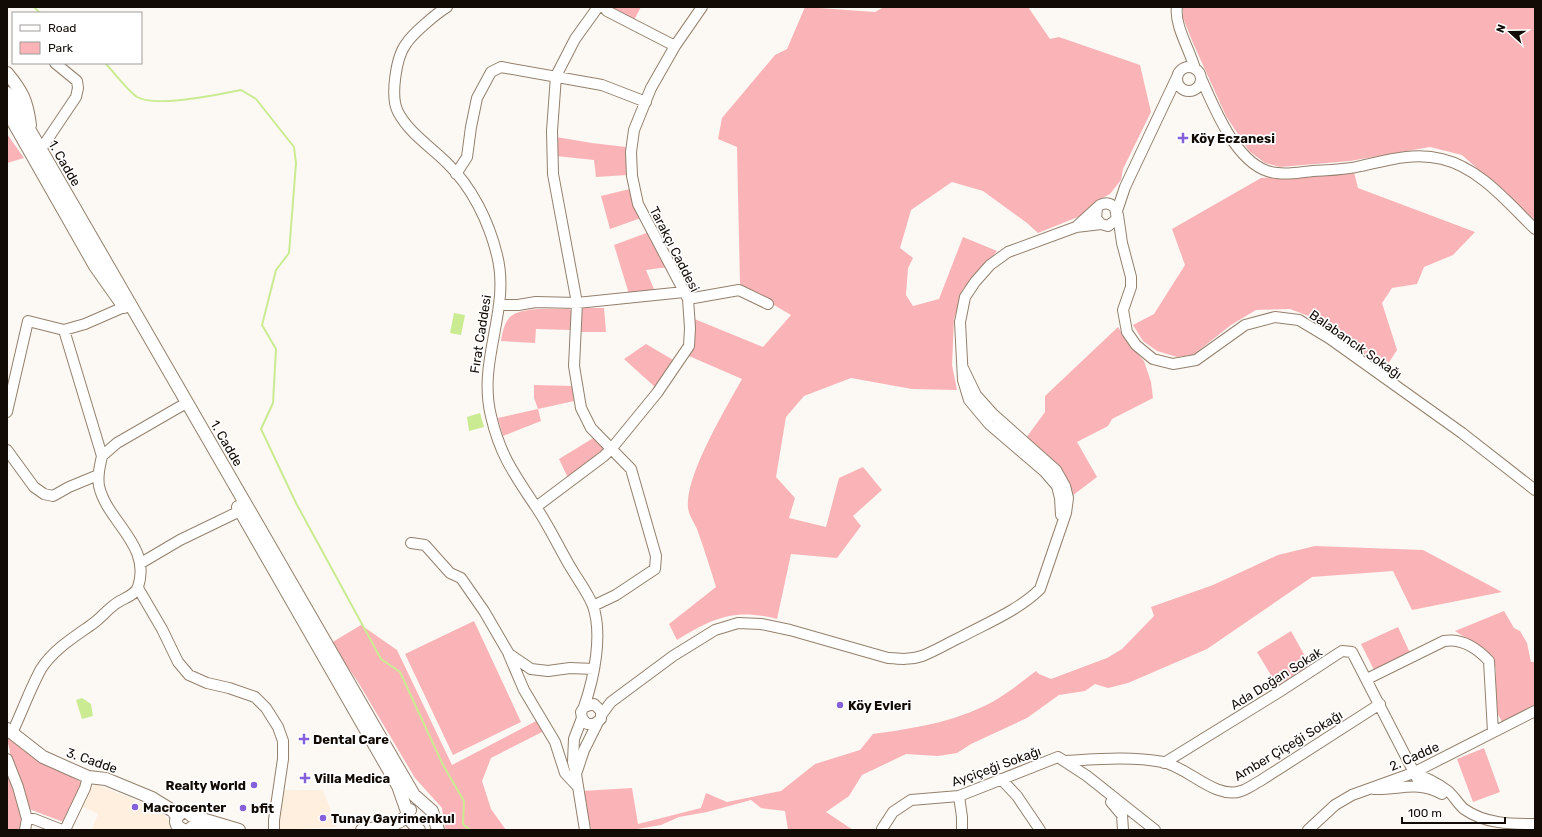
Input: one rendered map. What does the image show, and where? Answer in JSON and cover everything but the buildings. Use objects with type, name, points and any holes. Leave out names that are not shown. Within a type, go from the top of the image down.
[{"type":"main road","points":[[7,73],[26,100],[30,130]]},
{"type":"main road","name":"1. Cadde","points":[[7,93],[41,149],[400,772],[414,795],[432,811],[438,830]]},
{"type":"main road","name":"1. Cadde","points":[[7,111],[95,266],[124,307],[181,406],[398,786],[408,816],[412,824],[419,830]]},
{"type":"main road","name":"3. Cadde","points":[[10,731],[43,757],[88,777],[106,779],[152,798],[183,824],[215,830]]},
{"type":"main road","points":[[362,830],[397,823],[408,816],[413,807],[425,805]]},
{"type":"main road","name":"3. Cadde","points":[[183,824],[240,830]]},
{"type":"street","name":"Fırat Caddesi","points":[[447,7],[405,44],[396,71],[394,100],[398,112],[415,134],[449,164],[473,195],[486,222],[498,257],[500,290],[498,319],[489,353],[486,384],[490,413],[497,440],[510,469],[536,507],[593,606],[598,637],[589,693],[591,705],[600,718]]},
{"type":"street","points":[[593,606],[616,595],[655,569],[656,556],[631,469],[591,428],[581,408],[574,366],[578,303],[554,174],[552,131],[556,76],[575,39],[598,7]]},
{"type":"street","points":[[604,7],[607,11],[675,46]]},
{"type":"street","name":"Tarakçı Caddesi","points":[[536,507],[604,456],[612,448],[657,393],[689,346],[690,328],[686,295],[638,204],[632,176],[631,152],[634,130],[651,88],[675,46],[702,7]]},
{"type":"street","points":[[1176,7],[1179,27],[1186,42],[1195,69],[1201,78],[1209,99],[1238,149],[1248,160],[1262,169],[1277,173],[1356,168],[1414,155],[1442,159],[1467,168],[1494,190],[1535,229]]},
{"type":"street","points":[[576,774],[584,750],[600,718],[611,702],[673,656],[715,630],[738,623],[761,624],[790,630],[888,658],[905,659],[922,656],[979,628],[1033,595],[1040,589],[1066,513],[1068,498],[1056,470],[993,414],[976,394],[963,368],[960,322],[965,297],[975,282],[990,265],[1008,252],[1076,227],[1102,225],[1115,222],[1125,187],[1179,74],[1184,60],[1186,42]]},
{"type":"street","points":[[41,149],[76,97],[78,88],[77,81],[56,64]]},
{"type":"street","points":[[456,174],[467,157],[477,98],[491,72],[501,67],[602,85],[646,102]]},
{"type":"street","points":[[1179,74],[1188,67],[1195,69]]},
{"type":"street","points":[[1179,74],[1181,88],[1190,90],[1209,99]]},
{"type":"street","points":[[1166,101],[1198,86],[1201,78]]},
{"type":"street","points":[[1076,227],[1102,206],[1117,197],[1125,187]]},
{"type":"street","points":[[1102,206],[1113,205],[1117,213]]},
{"type":"street","points":[[1102,206],[1096,218],[1102,225]]},
{"type":"street","name":"Balabancık Sokağı","points":[[1117,213],[1122,243],[1132,277],[1131,287],[1124,310],[1127,332],[1136,345],[1153,359],[1173,364],[1196,360],[1245,325],[1275,316],[1299,320],[1329,338],[1462,433],[1535,490]]},
{"type":"street","name":"Balabancık Sokağı","points":[[1102,225],[1112,232],[1122,243]]},
{"type":"street","points":[[499,305],[518,305],[536,302],[578,303],[739,290],[768,304]]},
{"type":"street","points":[[7,412],[28,321],[64,330],[85,324],[124,307]]},
{"type":"street","points":[[64,330],[102,456],[98,475],[99,487],[105,500],[134,545],[141,563],[138,588],[162,629],[178,662],[189,675],[206,683],[229,688],[255,697],[266,708],[278,727],[283,741],[283,759],[274,820],[274,830]]},
{"type":"street","points":[[102,456],[117,443],[181,406]]},
{"type":"street","points":[[7,450],[34,487],[44,494],[53,496],[69,487],[98,475]]},
{"type":"street","points":[[141,563],[180,540],[240,511]]},
{"type":"street","points":[[411,543],[425,545],[450,573],[461,578],[484,611],[509,654],[524,690],[555,742],[565,773],[578,787]]},
{"type":"street","points":[[10,731],[42,669],[60,648],[138,588]]},
{"type":"street","points":[[1367,679],[1444,641],[1454,640],[1462,642],[1482,653],[1489,661],[1493,732]]},
{"type":"street","name":"Ada Doğan Sokak","points":[[1164,762],[1342,652],[1352,652],[1380,704]]},
{"type":"street","points":[[509,654],[531,669],[548,671],[570,668],[594,669]]},
{"type":"street","points":[[585,830],[573,762],[574,739],[582,718],[581,712],[591,705],[611,702]]},
{"type":"street","points":[[1380,704],[1413,772],[1432,788],[1464,809],[1481,818],[1510,824],[1535,824]]},
{"type":"street","name":"Amber Çiçeği Sokağı","points":[[1065,760],[1115,758],[1164,762],[1178,767],[1218,791],[1234,793],[1242,791],[1380,704]]},
{"type":"street","name":"2. Cadde","points":[[1308,830],[1335,805],[1352,795],[1413,772],[1535,712]]},
{"type":"street","points":[[582,718],[590,725],[600,718]]},
{"type":"street","name":"Ayçiçeği Sokağı","points":[[882,829],[893,812],[912,800],[959,796],[1058,757],[1065,760]]},
{"type":"street","points":[[7,759],[18,787],[27,819],[25,830]]},
{"type":"street","points":[[1065,760],[1120,811],[1122,815],[1123,830]]},
{"type":"street","points":[[1065,760],[1156,830]]},
{"type":"street","points":[[1425,782],[1431,762]]},
{"type":"street","points":[[65,830],[85,788],[88,777]]},
{"type":"street","points":[[1002,779],[1017,796],[1040,830]]},
{"type":"street","points":[[1370,789],[1387,790],[1425,782]]},
{"type":"street","points":[[959,796],[962,830]]},
{"type":"street","points":[[27,819],[34,819],[62,830]]},
{"type":"shaded area","points":[[454,313],[465,315],[461,335],[450,333]]},
{"type":"shaded area","points":[[480,413],[484,427],[469,431],[467,417]]},
{"type":"shaded area","points":[[82,698],[91,704],[93,716],[82,719],[76,700]]},
{"type":"shaded area","points":[[96,784],[161,811],[168,819],[172,830],[92,830],[98,814],[83,807],[83,803],[92,787]]},
{"type":"shaded area","points":[[283,790],[323,790],[337,827],[279,830],[278,823]]},
{"type":"green space","points":[[610,7],[641,7],[634,20],[611,10]]},
{"type":"green space","points":[[805,7],[875,12],[884,7],[1028,7],[1050,39],[1059,37],[1140,65],[1151,112],[1123,169],[1121,180],[1110,194],[1095,202],[1083,215],[1038,233],[1027,223],[983,191],[952,182],[911,210],[900,248],[913,258],[908,268],[906,295],[913,306],[939,299],[963,237],[997,251],[963,289],[954,319],[952,365],[957,390],[912,389],[851,378],[804,396],[786,417],[776,477],[795,498],[789,518],[826,527],[839,478],[863,467],[882,490],[853,516],[861,526],[837,558],[791,554],[777,619],[748,615],[724,617],[702,626],[677,640],[669,624],[716,587],[705,551],[689,512],[689,494],[693,478],[708,442],[742,379],[689,356],[694,339],[692,318],[763,347],[791,315],[740,285],[737,147],[718,139],[722,118],[775,55],[787,49]]},
{"type":"green space","points":[[1183,7],[1535,7],[1535,220],[1462,155],[1430,147],[1350,161],[1280,167],[1265,163],[1249,151],[1226,116],[1183,18]]},
{"type":"green space","points":[[7,134],[24,158],[7,163]]},
{"type":"green space","points":[[556,137],[626,147],[627,175],[596,177],[594,160],[556,156]]},
{"type":"green space","points":[[1354,172],[1358,188],[1475,232],[1453,255],[1424,267],[1417,284],[1392,288],[1382,303],[1397,350],[1384,370],[1316,319],[1290,309],[1256,310],[1231,325],[1193,355],[1177,357],[1157,351],[1143,341],[1133,325],[1154,314],[1185,265],[1172,229],[1261,178]]},
{"type":"green space","points":[[630,189],[641,218],[610,229],[601,196]]},
{"type":"green space","points":[[649,232],[668,267],[646,270],[656,294],[629,294],[614,245]]},
{"type":"green space","points":[[604,308],[606,332],[579,332],[581,309]]},
{"type":"green space","points":[[538,309],[569,309],[572,311],[571,330],[536,329],[535,343],[501,341],[506,323],[514,314]]},
{"type":"green space","points":[[1118,327],[1131,347],[1144,361],[1151,382],[1153,398],[1112,419],[1108,426],[1077,442],[1097,477],[1072,496],[1064,472],[1026,438],[1045,412],[1045,396]]},
{"type":"green space","points":[[646,344],[675,361],[655,387],[624,359]]},
{"type":"green space","points":[[534,385],[572,386],[574,401],[538,409],[534,398]]},
{"type":"green space","points":[[538,409],[541,421],[503,436],[498,418]]},
{"type":"green space","points":[[595,437],[603,447],[602,452],[568,478],[559,459]]},
{"type":"green space","points":[[1315,546],[1423,550],[1502,592],[1412,610],[1393,571],[1312,577],[1207,649],[1128,683],[1108,688],[1095,684],[1085,691],[1059,695],[1027,718],[971,744],[957,753],[938,756],[906,754],[862,775],[849,796],[826,812],[853,830],[788,830],[785,811],[761,808],[751,800],[707,812],[679,817],[661,825],[637,829],[592,830],[591,828],[582,791],[632,788],[638,824],[701,808],[706,793],[727,802],[781,791],[815,764],[860,750],[873,734],[922,726],[954,718],[984,706],[999,698],[1036,671],[1039,674],[1051,679],[1107,658],[1122,649],[1154,616],[1151,607],[1213,585],[1278,555]]},
{"type":"green space","points":[[1504,611],[1514,628],[1520,631],[1527,643],[1531,662],[1535,662],[1535,706],[1502,722],[1495,708],[1496,670],[1493,657],[1488,652],[1455,631]]},
{"type":"green space","points":[[474,621],[521,722],[453,755],[405,654]]},
{"type":"green space","points":[[361,625],[397,650],[452,765],[538,720],[544,731],[491,758],[482,781],[491,809],[506,830],[447,830],[445,828],[442,808],[415,778],[358,682],[331,643]]},
{"type":"green space","points":[[1398,627],[1411,655],[1377,671],[1374,670],[1361,644]]},
{"type":"green space","points":[[1291,631],[1311,667],[1278,687],[1257,652]]},
{"type":"green space","points":[[7,736],[82,783],[66,823],[29,809],[10,757]]},
{"type":"green space","points":[[1484,748],[1500,792],[1473,802],[1457,759]]},
{"type":"green space","points":[[7,773],[24,819],[21,830],[7,830]]},
{"type":"waterway","points":[[34,7],[39,12]]},
{"type":"waterway","points":[[106,64],[133,94],[146,100],[172,101],[241,90],[256,99],[294,147],[296,163],[289,253],[276,270],[262,325],[276,349],[273,403],[261,429],[296,503],[381,659],[400,672],[443,765],[464,801],[463,824],[470,830]]},
{"type":"place","name":"Köy Eczanesi","points":[[1183,138]]},
{"type":"place","name":"Köy Evleri","points":[[840,705]]},
{"type":"place","name":"Dental Care","points":[[304,739]]},
{"type":"place","name":"Villa Medica","points":[[305,778]]},
{"type":"place","name":"Realty World","points":[[254,785]]},
{"type":"place","name":"Macrocenter","points":[[135,807]]},
{"type":"place","name":"bfit","points":[[243,808]]},
{"type":"place","name":"Tunay Gayrimenkul","points":[[323,818]]}]
